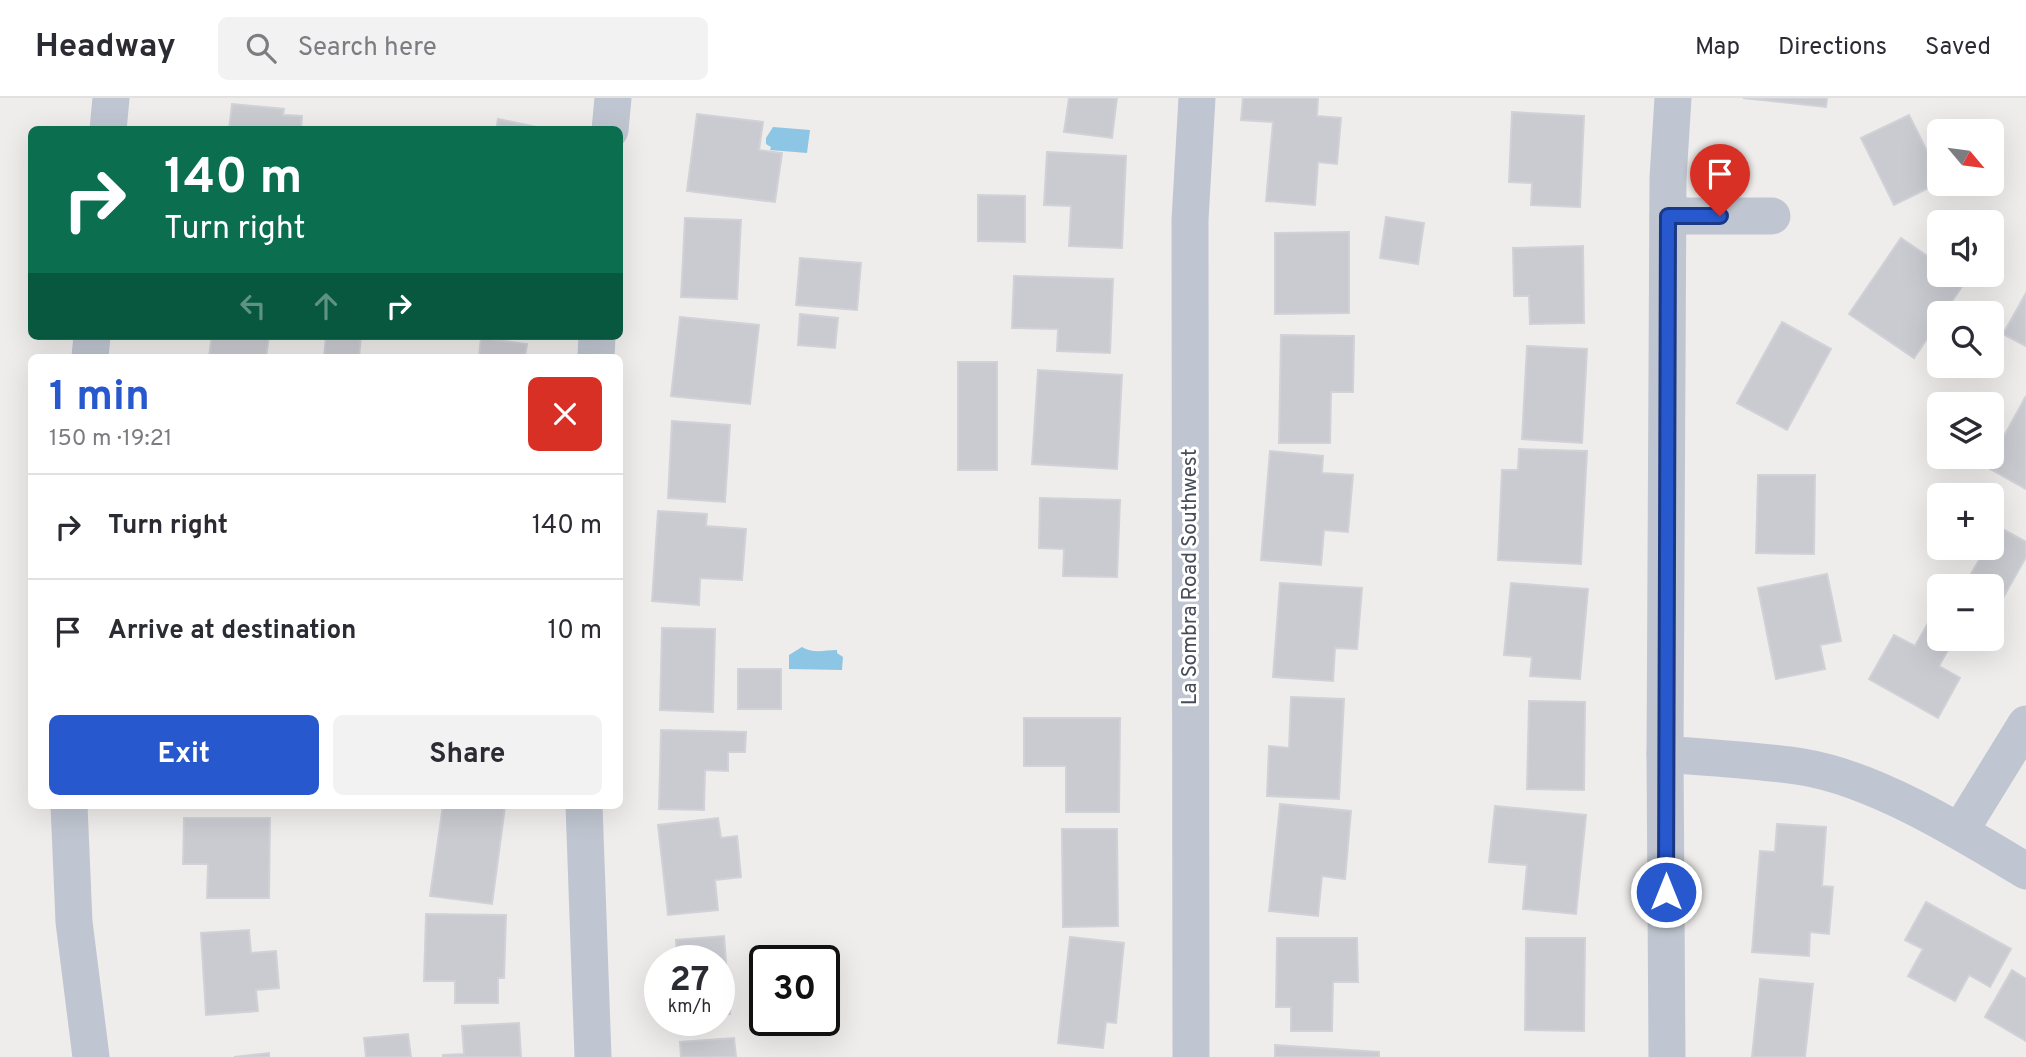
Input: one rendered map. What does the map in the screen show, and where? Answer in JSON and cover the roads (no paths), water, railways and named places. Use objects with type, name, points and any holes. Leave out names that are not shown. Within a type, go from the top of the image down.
[{"type":"street","points":[[108,126],[111,98]]},
{"type":"street","points":[[610,126],[612,98]]},
{"type":"street","name":"La Sombra Road Southwest","points":[[1191,1057],[1190,220],[1197,98]]},
{"type":"street","points":[[1667,1057],[1664,754],[1668,216],[1673,98]]},
{"type":"street","points":[[1668,216],[1772,216]]},
{"type":"street","points":[[1960,831],[2026,724]]},
{"type":"street","points":[[1664,754],[1805,767],[1863,784],[1960,831],[2026,871]]},
{"type":"street","points":[[69,809],[74,922],[92,1057]]},
{"type":"street","points":[[584,809],[593,1057]]},
{"type":"water","points":[[773,127],[810,130],[807,153],[770,150],[766,138]]},
{"type":"water","points":[[802,647],[815,651],[837,650],[843,657],[842,670],[789,669],[789,655]]}]
